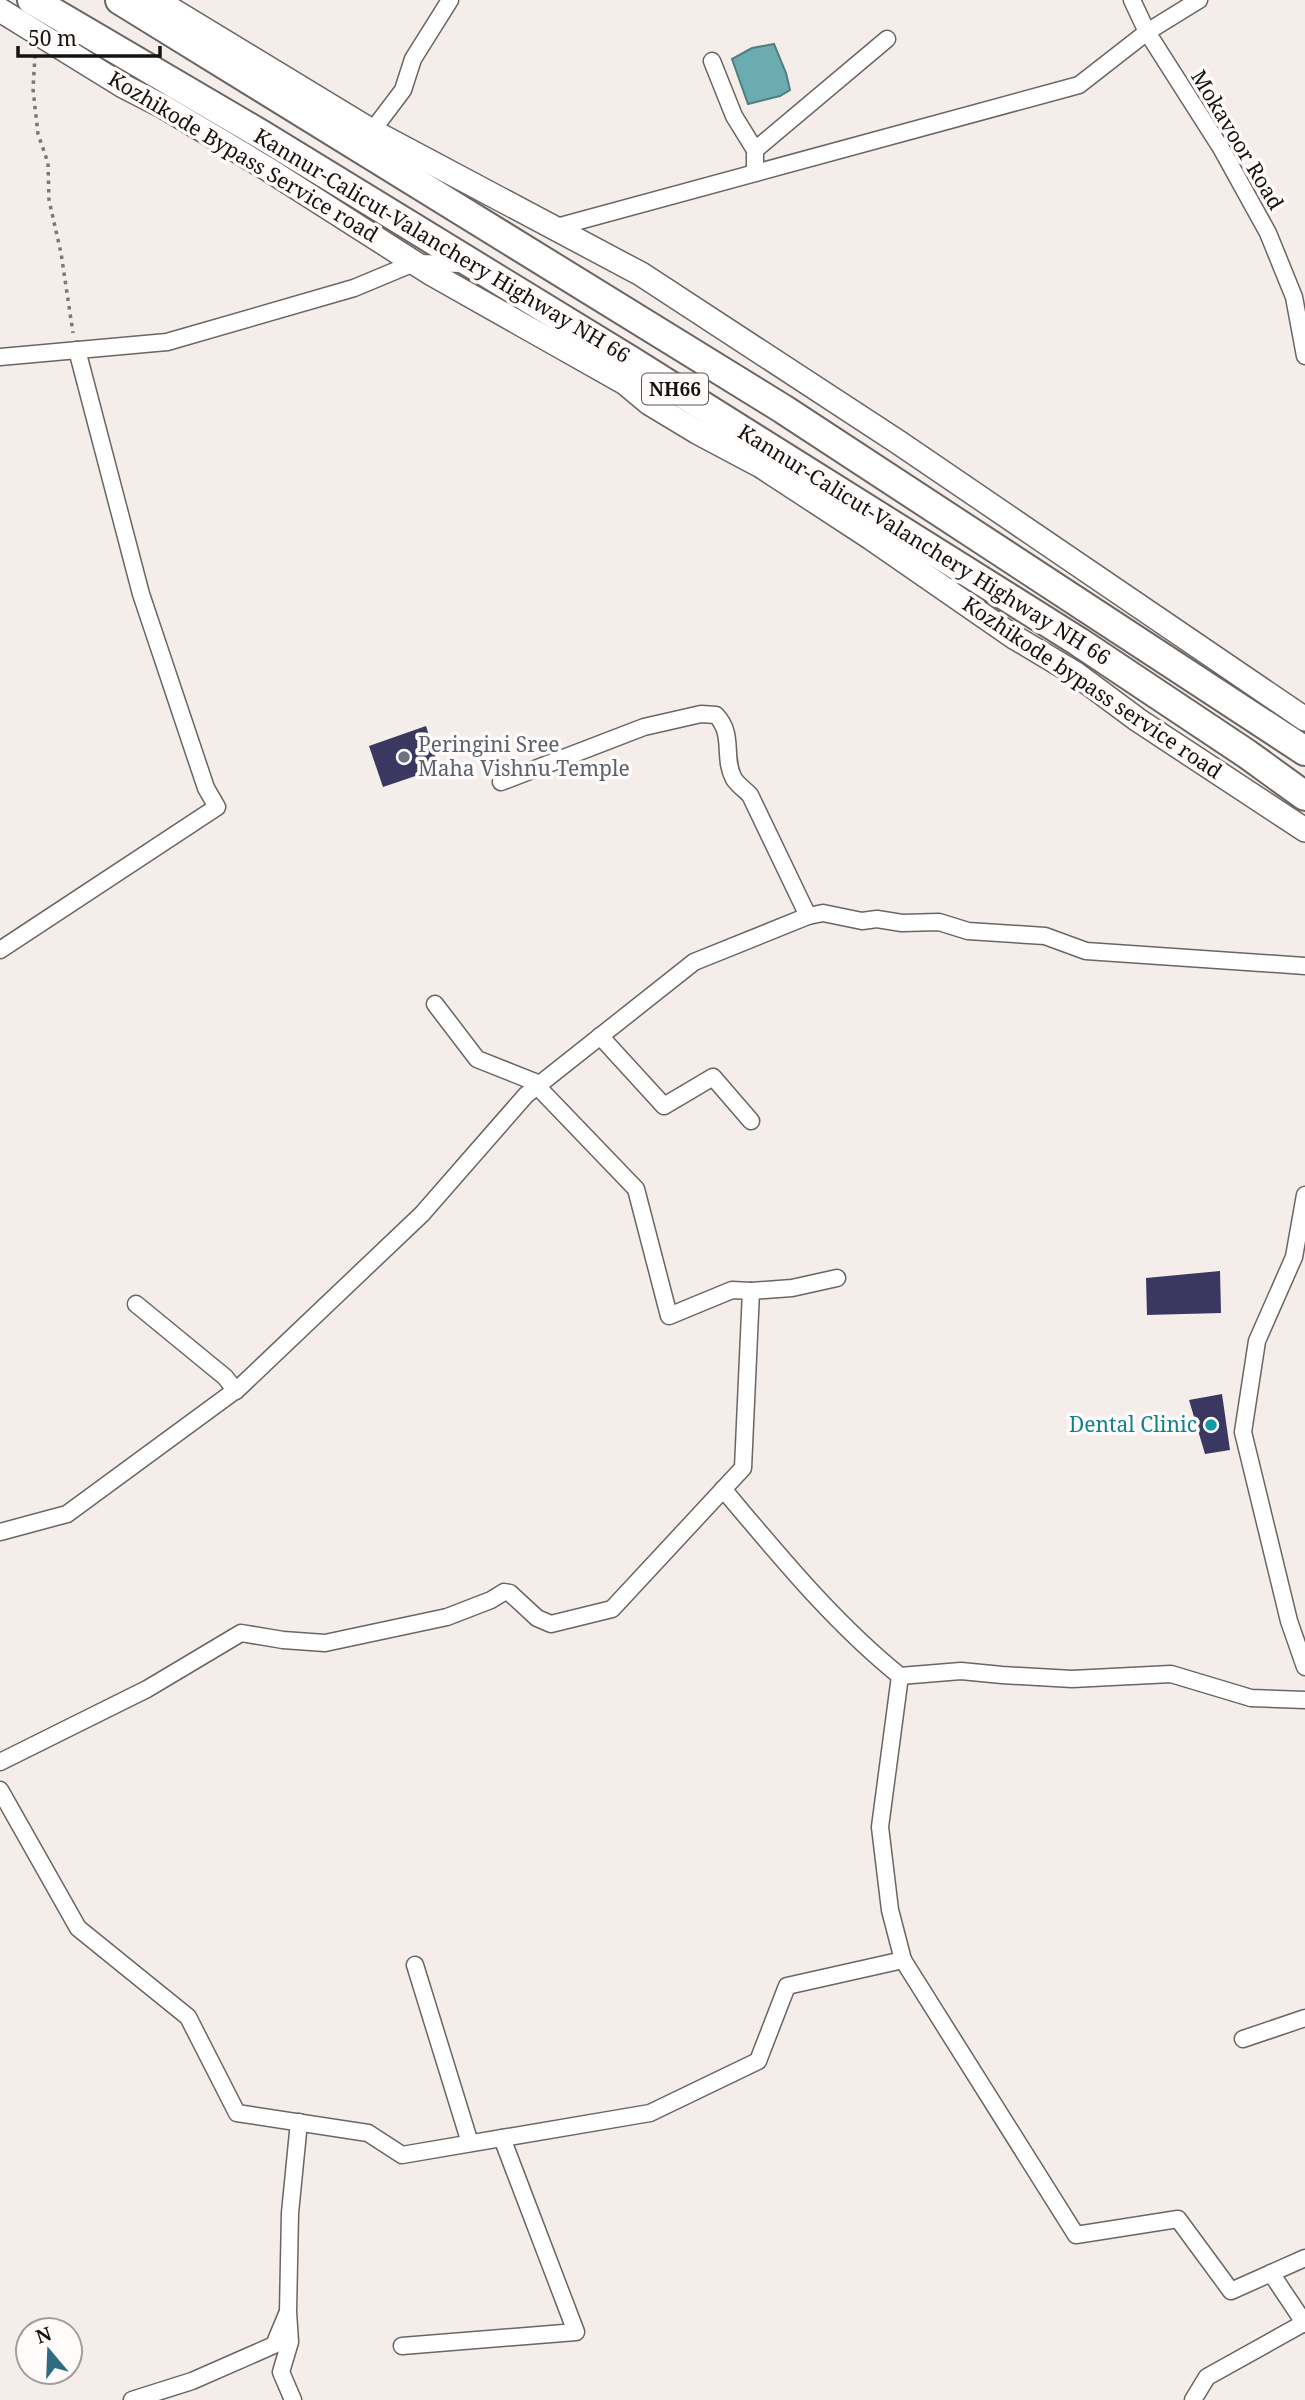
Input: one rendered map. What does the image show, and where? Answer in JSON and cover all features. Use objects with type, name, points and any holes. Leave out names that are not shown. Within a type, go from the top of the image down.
[{"type":"highway","name":"Kannur-Calicut-Valanchery Highway NH 66","points":[[32,0],[262,135],[643,369],[1079,642],[1305,796]]},
{"type":"highway","points":[[120,0],[783,410],[1305,751]]},
{"type":"street","points":[[156,0],[372,131],[653,282],[898,442],[1305,719]]},
{"type":"street","points":[[372,131],[403,90],[413,59],[450,0]]},
{"type":"street","name":"Mokavoor Road","points":[[1132,0],[1147,32],[1221,148],[1273,242],[1294,297],[1305,356]]},
{"type":"street","points":[[553,228],[1079,85],[1147,32],[1199,0]]},
{"type":"street","name":"Kozhikode Bypass Service road","points":[[0,10],[266,168],[414,262]]},
{"type":"street","points":[[755,150],[887,39]]},
{"type":"street","points":[[712,61],[734,116],[755,150],[755,173]]},
{"type":"street","points":[[0,357],[167,342],[354,288],[414,262],[471,265]]},
{"type":"street","name":"Kozhikode bypass service road","points":[[414,262],[625,383],[649,403],[696,432],[761,466],[1014,637],[1076,674],[1138,720],[1305,830]]},
{"type":"street","points":[[0,950],[217,807],[206,788],[141,594],[77,350]]},
{"type":"street","points":[[501,782],[643,727],[701,715],[716,715],[724,724],[727,751],[735,780],[750,795],[807,916]]},
{"type":"street","points":[[0,1532],[67,1514],[236,1391],[422,1213],[526,1095],[694,962],[823,912],[862,921],[877,919],[902,923],[939,922],[968,931],[1045,936],[1086,951],[1305,966]]},
{"type":"street","points":[[435,1004],[477,1059],[538,1085],[636,1189],[669,1315],[732,1290],[792,1288],[837,1278]]},
{"type":"street","points":[[600,1036],[664,1105],[713,1077],[751,1121]]},
{"type":"street","points":[[1305,1195],[1294,1257],[1257,1341],[1242,1432],[1289,1621],[1305,1667]]},
{"type":"street","points":[[0,1762],[147,1689],[241,1633],[325,1643],[447,1617],[491,1600],[504,1592],[510,1593],[537,1618],[551,1624],[612,1609],[743,1468],[751,1291]]},
{"type":"street","points":[[136,1304],[225,1377],[236,1391]]},
{"type":"street","points":[[723,1489],[785,1564],[878,1658],[900,1676],[961,1671],[1072,1679],[1171,1674],[1251,1698],[1305,1700]]},
{"type":"street","points":[[900,1676],[880,1827],[890,1910],[903,1960],[1076,2235],[1178,2219],[1231,2291],[1305,2258]]},
{"type":"street","points":[[0,1790],[78,1928],[188,2017],[237,2113],[368,2133],[401,2155],[650,2113],[758,2061],[787,1986],[903,1960]]},
{"type":"street","points":[[415,1965],[470,2143]]},
{"type":"street","points":[[1243,2039],[1305,2018]]},
{"type":"street","points":[[293,2400],[281,2372],[290,2342],[290,2213],[299,2122]]},
{"type":"street","points":[[402,2346],[576,2332],[502,2138]]},
{"type":"street","points":[[1193,2400],[1207,2377],[1305,2323],[1271,2273]]},
{"type":"street","points":[[132,2400],[192,2381],[274,2345],[288,2312]]},
{"type":"path","points":[[44,38],[34,59],[33,89],[38,134],[48,163],[49,200],[77,350]]},
{"type":"water","points":[[774,44],[790,90],[780,96],[748,104],[732,59],[752,48]]},
{"type":"building","name":"Peringini Sree Maha Vishnu Temple","points":[[426,726],[439,768],[383,787],[369,746]]},
{"type":"building","points":[[1220,1271],[1221,1313],[1147,1315],[1146,1278]]},
{"type":"building","name":"Dental Clinic","points":[[1222,1394],[1230,1450],[1205,1454],[1189,1400]]},
{"type":"place","name":"Peringini Sree Maha Vishnu Temple","points":[[404,757]]},
{"type":"place","name":"Dental Clinic","points":[[1211,1425]]}]
